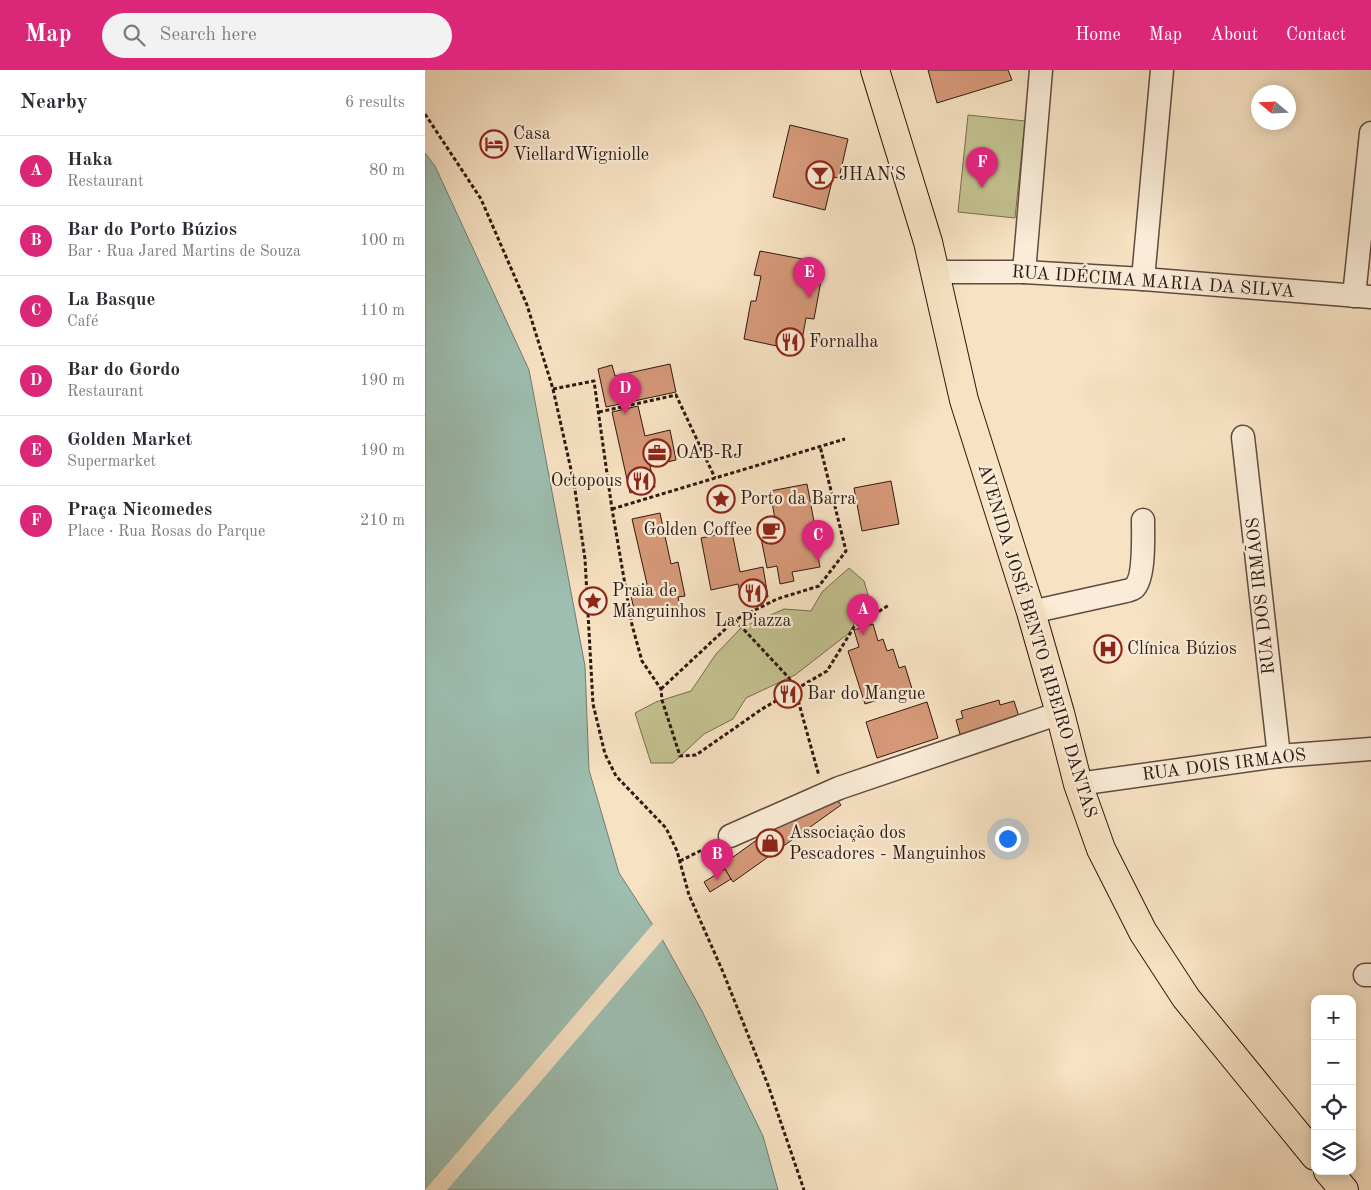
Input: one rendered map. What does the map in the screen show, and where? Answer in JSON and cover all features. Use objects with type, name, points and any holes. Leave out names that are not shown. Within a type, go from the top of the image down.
[{"type":"main road","name":"AVENIDA JOSÉ BENTO RIBEIRO DANTAS","points":[[875,70],[928,242],[964,400],[1061,713],[1078,784],[1101,849],[1143,932],[1186,998],[1311,1151]]},
{"type":"main road","points":[[1331,1175],[1343,1190]]},
{"type":"street","points":[[1024,272],[1041,70]]},
{"type":"street","points":[[1143,279],[1162,70]]},
{"type":"street","points":[[1362,296],[1371,133]]},
{"type":"street","name":"RUA IDÉCIMA MARIA DA SILVA","points":[[935,272],[1024,272],[1362,296]]},
{"type":"street","name":"RUA DOS IRMÃOS","points":[[1243,437],[1279,756]]},
{"type":"street","points":[[1031,612],[1134,588],[1139,580],[1141,571],[1143,520]]},
{"type":"street","points":[[730,836],[825,794],[1061,713]]},
{"type":"street","name":"RUA DOIS IRMAOS","points":[[1078,784],[1279,756],[1371,749]]},
{"type":"path","points":[[425,114],[481,199],[527,305],[553,389],[574,483],[585,559],[593,704],[605,754],[616,776],[666,828],[677,851],[689,895],[769,1085],[805,1190]]},
{"type":"path","points":[[553,389],[594,381],[612,509],[632,625],[642,661],[661,689],[680,756],[696,755],[762,709],[827,671],[855,627],[889,605]]},
{"type":"path","points":[[599,412],[676,395],[715,478]]},
{"type":"path","points":[[612,509],[845,439]]},
{"type":"path","points":[[661,689],[735,620],[777,599],[819,586],[846,551],[820,446]]},
{"type":"path","points":[[735,620],[789,678],[795,690],[825,794]]},
{"type":"path","points":[[680,861],[730,836]]},
{"type":"shaded area","points":[[968,115],[1025,121],[1015,218],[958,212]]},
{"type":"shaded area","points":[[425,153],[435,166],[529,370],[585,666],[589,770],[619,873],[662,939],[702,1011],[763,1136],[778,1190],[425,1190]]},
{"type":"shaded area","points":[[849,568],[864,581],[869,598],[849,633],[795,675],[746,698],[733,719],[704,734],[673,763],[651,763],[635,713],[656,702],[691,691],[716,654],[741,628],[784,609],[811,611],[822,592]]},
{"type":"pier","points":[[653,924],[664,938],[447,1190],[425,1190]]},
{"type":"building","points":[[928,70],[1008,70],[1012,80],[937,103]]},
{"type":"building","points":[[790,125],[848,139],[839,178],[833,177],[825,210],[773,197]]},
{"type":"building","points":[[760,251],[818,262],[815,280],[821,281],[814,319],[806,318],[800,351],[744,339],[751,301],[756,301],[761,276],[754,275]]},
{"type":"building","points":[[670,364],[676,392],[606,407],[598,369],[612,365],[615,376]]},
{"type":"building","points":[[638,406],[645,436],[670,430],[676,460],[650,466],[655,487],[630,493],[612,412]]},
{"type":"building","points":[[891,481],[899,524],[862,531],[854,488]]},
{"type":"building","points":[[807,484],[815,527],[823,526],[826,543],[816,545],[820,567],[792,572],[794,581],[780,584],[777,566],[767,568],[758,523],[775,519],[770,491]]},
{"type":"building","points":[[660,513],[671,564],[678,562],[685,596],[678,597],[680,607],[636,617],[629,588],[647,584],[632,519]]},
{"type":"building","points":[[732,532],[740,572],[763,567],[768,597],[742,602],[738,584],[711,590],[701,538]]},
{"type":"building","points":[[873,624],[878,641],[883,639],[887,651],[893,649],[899,668],[905,666],[912,689],[865,704],[848,651],[859,647],[854,630]]},
{"type":"building","points":[[999,700],[1000,705],[1014,701],[1021,723],[962,741],[956,720],[963,718],[961,711]]},
{"type":"building","points":[[927,702],[938,738],[877,758],[866,722]]},
{"type":"building","name":"Associação dos Pescadores - Manguinhos","points":[[833,794],[841,805],[733,882],[722,865],[790,816],[795,821]]},
{"type":"building","points":[[725,869],[731,879],[710,892],[704,882]]},
{"type":"place","name":"Casa ViellardWigniolle","points":[[494,144]]},
{"type":"place","name":"JHAN'S","points":[[820,175]]},
{"type":"place","name":"Praça Nicomedes","points":[[982,188]]},
{"type":"place","name":"Golden Market","points":[[809,298]]},
{"type":"place","name":"Fornalha","points":[[790,342]]},
{"type":"place","name":"Bar do Gordo","points":[[625,414]]},
{"type":"place","name":"OAB-RJ","points":[[657,453]]},
{"type":"place","name":"Octopous","points":[[641,481]]},
{"type":"place","name":"Porto da Barra","points":[[721,499]]},
{"type":"place","name":"Golden Coffee","points":[[771,530]]},
{"type":"place","name":"La Basque","points":[[818,561]]},
{"type":"place","name":"La Piazza","points":[[753,593]]},
{"type":"place","name":"Praia de Manguinhos","points":[[593,601]]},
{"type":"place","name":"Haka","points":[[863,635]]},
{"type":"place","name":"Clínica Búzios","points":[[1108,649]]},
{"type":"place","name":"Bar do Mangue","points":[[788,694]]},
{"type":"place","name":"Associação dos Pescadores - Manguinhos","points":[[770,843]]},
{"type":"place","name":"Bar do Porto Búzios","points":[[717,880]]}]
